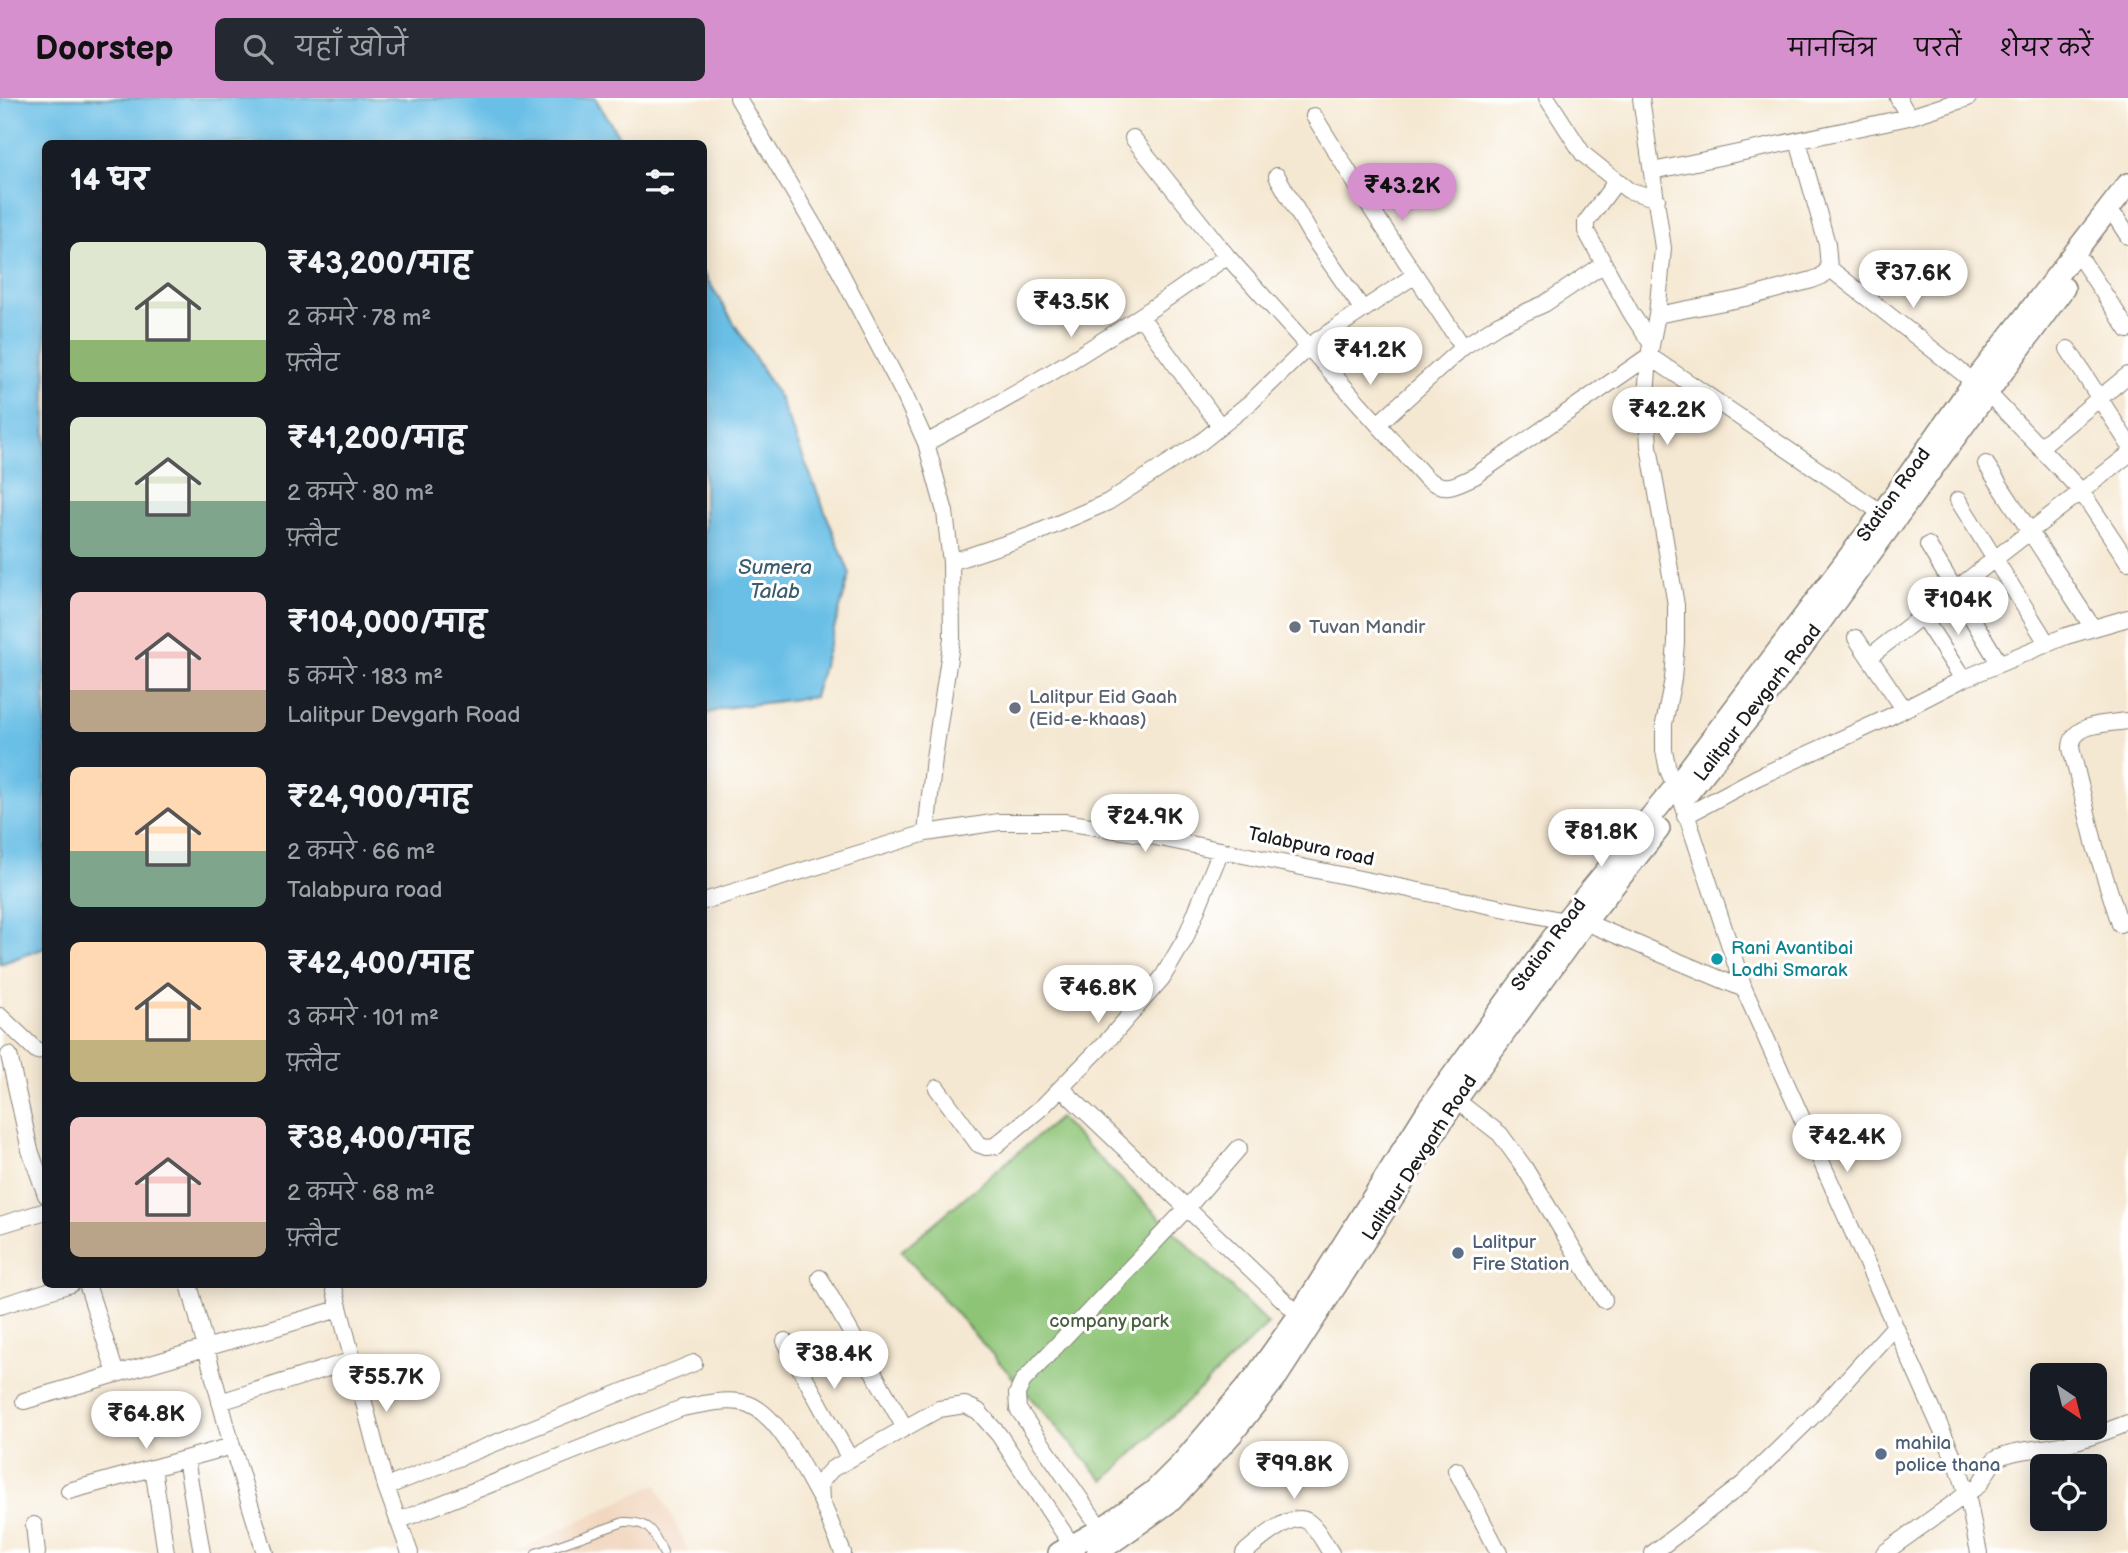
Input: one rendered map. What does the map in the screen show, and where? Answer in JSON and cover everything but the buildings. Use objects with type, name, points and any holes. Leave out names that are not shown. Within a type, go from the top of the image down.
[{"type":"main road","name":"Station Road","points":[[1680,802],[1882,513],[1981,387],[2128,184]]},
{"type":"main road","name":"Lalitpur Devgarh Road","points":[[1097,1553],[1172,1500],[1231,1435],[1278,1375],[1575,921],[1680,802],[1765,698],[1981,387],[2083,262],[2124,221]]},
{"type":"main road","name":"Station Road","points":[[1069,1551],[1154,1491],[1181,1464],[1255,1377],[1298,1315],[1429,1108],[1575,921]]},
{"type":"street","points":[[738,98],[833,258],[905,396],[926,443],[945,512],[951,562],[952,638],[926,833]]},
{"type":"street","points":[[1547,98],[1583,155],[1628,190],[1657,199]]},
{"type":"street","points":[[1641,98],[1663,248],[1646,397],[1648,446],[1676,605],[1673,679],[1664,724],[1664,750],[1668,770],[1744,989],[1959,1469],[1979,1553]]},
{"type":"street","points":[[1898,98],[1909,117]]},
{"type":"street","points":[[1653,171],[1909,117],[1968,98]]},
{"type":"street","points":[[1314,116],[1377,218],[1463,347]]},
{"type":"street","points":[[1133,138],[1227,256],[1436,486],[1449,488],[1475,476],[1650,349]]},
{"type":"street","points":[[1657,315],[1745,298],[1812,280],[1822,276],[1829,268],[1827,244],[1798,141]]},
{"type":"street","points":[[1277,176],[1311,235],[1363,310]]},
{"type":"street","points":[[1616,182],[1586,222],[1586,231],[1650,349],[1882,513]]},
{"type":"street","points":[[926,443],[1006,401],[1141,317],[1227,256]]},
{"type":"street","points":[[2083,262],[2128,330]]},
{"type":"street","points":[[1378,424],[1463,347],[1499,324],[1544,304],[1604,264]]},
{"type":"street","points":[[1829,268],[1981,387],[2081,491],[2128,562]]},
{"type":"street","points":[[951,562],[1031,535],[1108,502],[1201,442],[1251,402],[1309,346],[1415,275]]},
{"type":"street","points":[[1141,317],[1220,426]]},
{"type":"street","points":[[2068,349],[2128,443]]},
{"type":"street","points":[[2040,447],[2128,375]]},
{"type":"street","points":[[1869,657],[2128,455]]},
{"type":"street","points":[[1986,464],[2093,628]]},
{"type":"street","points":[[1958,500],[2047,643]]},
{"type":"street","points":[[1928,545],[1999,663]]},
{"type":"street","points":[[1922,616],[1963,679]]},
{"type":"street","points":[[1680,802],[1756,778],[1963,679],[2047,643],[2128,618]]},
{"type":"street","points":[[1856,638],[1904,709]]},
{"type":"street","points":[[2120,924],[2095,846],[2071,741],[2080,730],[2128,720]]},
{"type":"street","name":"Talabpura road","points":[[707,900],[926,833],[999,822],[1064,822],[1136,833],[1575,921],[1744,989]]},
{"type":"street","points":[[937,1088],[978,1144],[995,1146],[1003,1140],[1061,1088],[1163,978],[1185,939],[1221,850]]},
{"type":"street","points":[[0,1016],[41,1050]]},
{"type":"street","points":[[41,1050],[5,1056],[27,1140],[42,1183]]},
{"type":"street","points":[[1061,1088],[1298,1315]]},
{"type":"street","points":[[1456,1100],[1500,1134],[1559,1222],[1604,1300]]},
{"type":"street","points":[[1101,1529],[1018,1409],[1017,1394],[1023,1381],[1187,1209],[1239,1148]]},
{"type":"street","points":[[0,1225],[42,1212]]},
{"type":"street","points":[[820,1278],[905,1428]]},
{"type":"street","points":[[0,1306],[58,1288]]},
{"type":"street","points":[[88,1288],[116,1374]]},
{"type":"street","points":[[190,1288],[232,1446],[265,1553]]},
{"type":"street","points":[[333,1288],[386,1487],[410,1553]]},
{"type":"street","points":[[24,1401],[339,1309]]},
{"type":"street","points":[[1653,1553],[1743,1484],[1822,1407],[1895,1326]]},
{"type":"street","points":[[785,1341],[850,1459]]},
{"type":"street","points":[[220,1402],[353,1360]]},
{"type":"street","points":[[386,1487],[694,1363]]},
{"type":"street","points":[[398,1521],[682,1408],[720,1402],[747,1404],[765,1415],[780,1431],[821,1500],[843,1553]]},
{"type":"street","points":[[821,1500],[820,1482],[832,1469],[939,1409],[965,1405],[978,1411],[999,1436],[1069,1551]]},
{"type":"street","points":[[1884,1553],[1967,1494],[1986,1477],[1995,1459],[2020,1451],[2058,1446],[2092,1437],[2128,1423]]},
{"type":"street","points":[[69,1491],[232,1446]]},
{"type":"street","points":[[187,1459],[202,1553]]},
{"type":"street","points":[[153,1468],[166,1553]]},
{"type":"street","points":[[1456,1470],[1499,1553]]},
{"type":"street","points":[[1244,1553],[1276,1528],[1301,1518],[1309,1522],[1331,1553]]},
{"type":"street","points":[[34,1525],[37,1553]]},
{"type":"lane","points":[[536,1553],[624,1522],[638,1522],[648,1527],[663,1553]]},
{"type":"shaded area","points":[[656,1484],[689,1553],[512,1553]]},
{"type":"green space","name":"company park","points":[[1059,1118],[1268,1324],[1104,1481],[901,1251]]},
{"type":"water","points":[[0,98],[595,98],[621,140],[42,140],[42,949],[0,964]]},
{"type":"water","name":"Sumera Talab","points":[[707,279],[779,397],[850,574],[814,697],[723,708],[707,714]]},
{"type":"place","name":"Tuvan Mandir","points":[[1295,627]]},
{"type":"place","name":"Lalitpur Eid Gaah (Eid-e-khaas)","points":[[1015,708]]},
{"type":"place","name":"Rani Avantibai Lodhi Smarak","points":[[1717,959]]},
{"type":"place","name":"Lalitpur Fire Station","points":[[1458,1253]]},
{"type":"place","name":"mahila police thana","points":[[1881,1454]]}]
